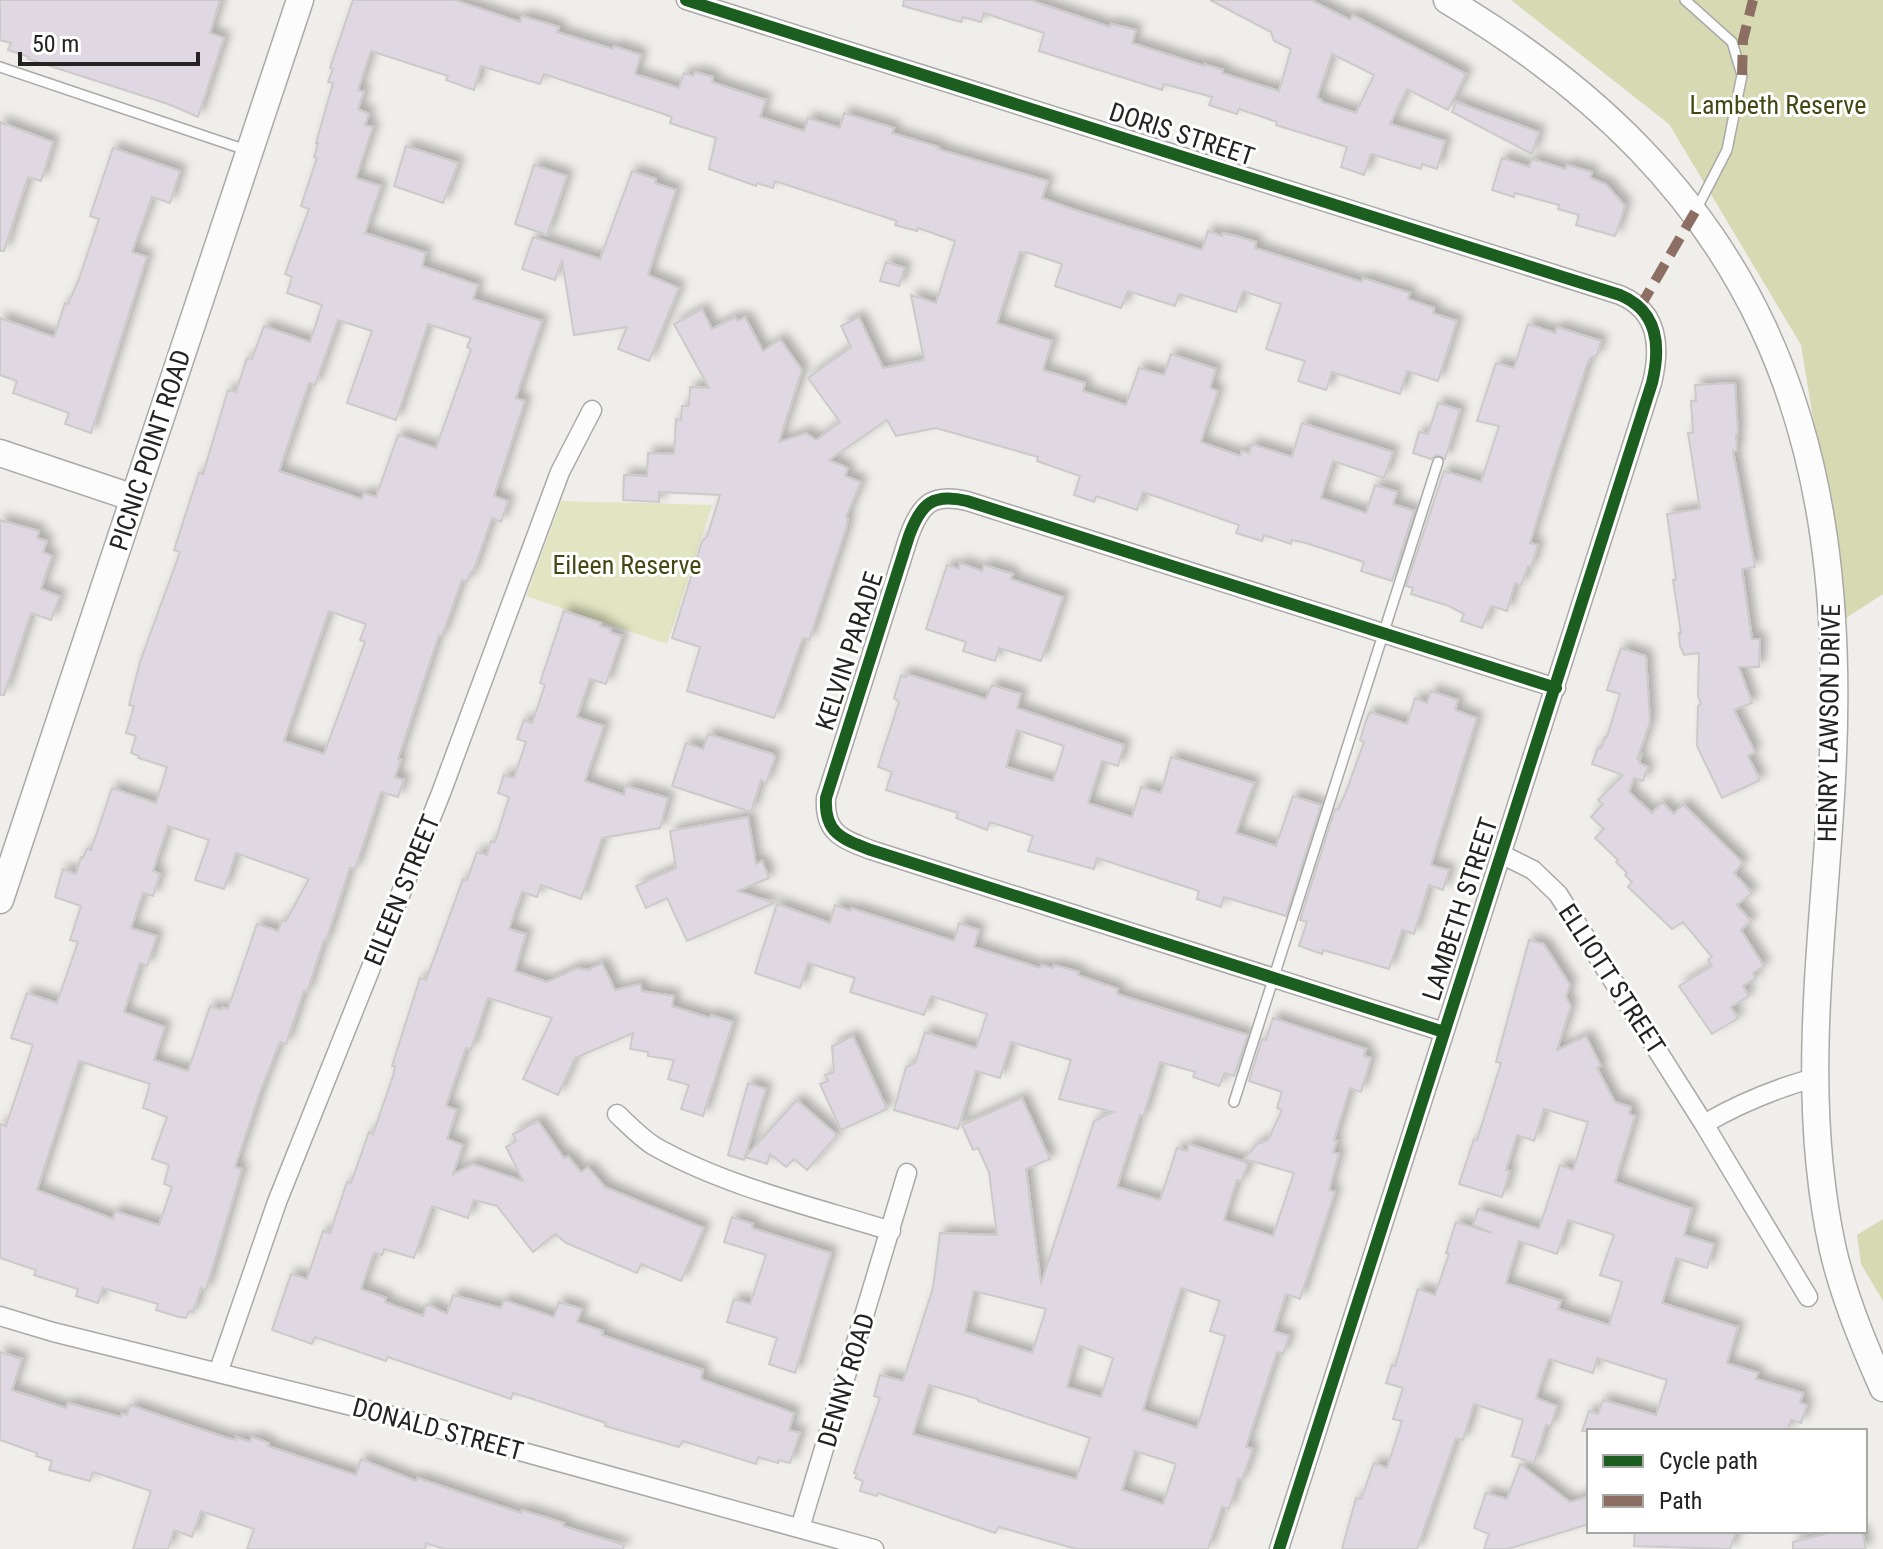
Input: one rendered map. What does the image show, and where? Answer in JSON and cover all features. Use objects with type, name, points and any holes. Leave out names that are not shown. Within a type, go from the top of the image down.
[{"type":"main road","name":"PICNIC POINT ROAD","points":[[0,900],[300,0]]},
{"type":"main road","name":"HENRY LAWSON DRIVE","points":[[1447,0],[1516,44],[1584,97],[1639,146],[1695,212],[1743,286],[1775,354],[1800,426],[1828,553],[1833,613],[1835,710],[1828,843],[1816,973],[1814,1078],[1819,1161],[1833,1250],[1847,1298],[1870,1346],[1883,1388]]},
{"type":"main road","points":[[0,453],[134,498]]},
{"type":"street","name":"DORIS STREET","points":[[686,0],[1620,295],[1641,308],[1653,327]]},
{"type":"street","name":"LAMBETH STREET","points":[[1279,1549],[1652,383],[1658,353],[1653,327]]},
{"type":"street","name":"EILEEN STREET","points":[[218,1373],[277,1202],[446,781],[560,472],[592,410]]},
{"type":"street","name":"KELVIN PARADE","points":[[1444,1032],[871,850],[839,835],[829,825],[825,813],[826,798],[881,622],[914,521],[922,508],[934,499],[949,496],[1556,688]]},
{"type":"street","name":"ELLIOTT STREET","points":[[1501,854],[1533,870],[1558,894],[1704,1124],[1808,1297]]},
{"type":"street","points":[[1704,1124],[1740,1103],[1814,1078]]},
{"type":"street","points":[[617,1114],[652,1144],[676,1156],[741,1183],[891,1231]]},
{"type":"street","name":"DENNY ROAD","points":[[800,1528],[907,1173]]},
{"type":"street","name":"DONALD STREET","points":[[0,1316],[53,1332],[404,1419],[800,1528],[848,1546],[874,1549]]},
{"type":"lane","points":[[1685,0],[1732,42],[1742,75],[1727,150],[1695,212]]},
{"type":"lane","points":[[0,67],[250,152]]},
{"type":"lane","points":[[1234,1102],[1438,462]]},
{"type":"green space","name":"Lambeth Reserve","points":[[1511,0],[1883,0],[1883,594],[1846,618],[1801,345],[1669,124]]},
{"type":"green space","name":"Eileen Reserve","points":[[561,501],[712,505],[667,644],[526,596]]},
{"type":"green space","points":[[1883,1219],[1883,1301],[1861,1264],[1857,1235]]},
{"type":"building","points":[[0,0],[220,0],[210,33],[224,38],[198,117],[8,50],[11,43],[0,40]]},
{"type":"building","points":[[353,0],[455,0],[520,22],[522,16],[559,27],[557,32],[641,55],[635,74],[679,88],[684,73],[693,76],[695,72],[713,77],[712,82],[766,100],[760,117],[804,131],[808,118],[840,128],[844,113],[894,128],[892,133],[938,149],[1048,181],[1042,198],[1075,210],[1202,250],[1208,231],[1222,236],[1222,233],[1236,236],[1256,242],[1255,248],[1362,282],[1363,278],[1410,293],[1408,299],[1434,308],[1433,313],[1457,321],[1438,381],[1407,371],[1400,394],[1332,372],[1326,390],[1298,381],[1305,361],[1266,349],[1281,304],[1243,291],[1236,312],[1179,294],[1175,306],[1128,291],[1121,308],[1055,286],[1062,264],[1020,252],[997,323],[1052,341],[1043,370],[1085,383],[1083,391],[1126,405],[1139,368],[1164,375],[1171,354],[1216,369],[1210,388],[1218,391],[1201,442],[1240,456],[1242,451],[1249,453],[1252,444],[1292,457],[1302,423],[1393,452],[1384,478],[1333,461],[1321,498],[1366,513],[1375,485],[1397,492],[1393,504],[1414,511],[1392,581],[1361,571],[1364,562],[1306,543],[1292,540],[1291,544],[1264,535],[1262,541],[1236,533],[1239,525],[1143,492],[1137,510],[1096,496],[1094,502],[1074,495],[1080,476],[1037,461],[1038,457],[936,428],[896,436],[887,420],[829,460],[848,468],[845,476],[861,482],[846,517],[846,529],[809,640],[803,638],[774,718],[687,691],[700,647],[672,638],[702,541],[707,537],[720,495],[659,492],[659,502],[623,500],[624,475],[647,476],[648,453],[674,454],[676,419],[681,420],[682,406],[689,406],[690,387],[709,388],[674,324],[702,309],[712,329],[735,317],[738,321],[745,317],[763,351],[780,339],[802,370],[779,442],[806,433],[816,440],[840,422],[808,378],[851,347],[841,326],[859,317],[883,368],[924,360],[911,295],[936,303],[955,241],[918,228],[917,231],[895,225],[897,221],[775,181],[773,188],[757,183],[756,186],[709,169],[716,138],[670,123],[672,117],[544,74],[540,84],[481,66],[474,90],[446,80],[448,76],[371,51],[358,90],[364,92],[358,109],[369,114],[365,125],[373,127],[356,178],[381,186],[365,233],[426,253],[422,266],[478,285],[473,299],[542,321],[516,398],[525,401],[494,496],[508,501],[501,522],[492,518],[473,572],[467,582],[462,580],[442,636],[439,635],[398,759],[401,760],[395,777],[404,780],[398,797],[381,792],[355,869],[350,868],[307,992],[304,991],[286,1044],[280,1042],[260,1092],[235,1167],[242,1169],[206,1290],[201,1288],[193,1312],[189,1311],[186,1318],[156,1310],[158,1304],[103,1288],[98,1303],[76,1296],[78,1289],[34,1275],[36,1270],[0,1258],[0,1124],[6,1126],[33,1045],[11,1038],[27,993],[57,1003],[78,942],[70,940],[81,906],[55,897],[63,869],[76,874],[81,857],[87,849],[91,850],[112,788],[156,803],[167,767],[131,753],[136,736],[126,733],[134,706],[129,705],[140,662],[180,552],[174,550],[199,473],[203,474],[228,390],[236,392],[247,358],[252,359],[264,326],[310,342],[322,305],[287,293],[292,277],[285,274],[309,209],[301,206],[317,158],[314,157],[316,143],[333,83],[328,82],[333,69],[330,68]],"holes":[[[338,320],[372,331],[347,403],[396,420],[428,324],[471,338],[467,347],[471,349],[436,448],[398,435],[376,497],[364,493],[362,499],[279,471],[309,383],[315,385]],[[329,611],[366,624],[360,640],[365,642],[324,754],[284,741]],[[168,826],[209,840],[195,880],[224,889],[236,853],[309,879],[278,931],[257,924],[228,1009],[210,1006],[188,1071],[154,1060],[165,1027],[124,1012],[140,963],[147,966],[157,936],[131,928],[143,893],[153,896],[160,874],[153,871]],[[79,1061],[150,1084],[143,1108],[167,1117],[152,1159],[169,1165],[164,1184],[172,1187],[159,1225],[115,1211],[113,1219],[37,1190]]]},
{"type":"building","points":[[904,0],[1030,0],[1110,27],[1111,24],[1136,30],[1132,43],[1223,70],[1222,73],[1279,91],[1291,49],[1274,41],[1271,32],[1210,0],[1311,0],[1350,20],[1353,15],[1466,74],[1448,110],[1407,89],[1390,124],[1445,141],[1437,169],[1422,164],[1421,169],[1371,154],[1364,175],[1341,167],[1347,147],[1276,125],[1277,122],[1239,109],[1237,114],[1209,105],[1212,97],[1164,84],[1162,90],[1039,51],[1044,33],[984,13],[981,22],[963,17],[961,22],[903,6]],"holes":[[[1332,54],[1374,75],[1356,113],[1317,98]]]},
{"type":"building","points":[[1456,102],[1539,132],[1532,154],[1452,112]]},
{"type":"building","points":[[0,122],[53,142],[41,181],[28,177],[4,251],[0,251]]},
{"type":"building","points":[[406,146],[458,163],[443,203],[394,186]]},
{"type":"building","points":[[113,148],[180,171],[170,203],[152,197],[132,252],[147,257],[91,433],[65,424],[69,413],[13,393],[17,381],[0,375],[0,318],[54,337],[65,303],[68,304],[79,279],[99,219],[90,216]]},
{"type":"building","points":[[1502,158],[1529,167],[1532,159],[1565,169],[1567,165],[1592,172],[1590,178],[1606,184],[1625,206],[1615,236],[1576,225],[1579,215],[1558,209],[1559,205],[1492,190]]},
{"type":"building","points":[[534,165],[567,176],[547,235],[515,224]]},
{"type":"building","points":[[632,171],[676,190],[648,275],[679,288],[649,361],[618,349],[627,327],[574,335],[562,260],[555,280],[522,269],[533,237],[600,259]]},
{"type":"building","points":[[886,262],[905,268],[899,286],[880,281]]},
{"type":"building","points":[[1528,324],[1555,333],[1557,327],[1601,341],[1597,355],[1590,358],[1587,365],[1555,462],[1530,543],[1538,545],[1531,567],[1528,566],[1521,585],[1515,583],[1507,611],[1491,606],[1482,628],[1461,621],[1464,614],[1449,606],[1411,594],[1413,588],[1406,586],[1444,471],[1481,482],[1499,426],[1477,421],[1496,363],[1514,368]]},
{"type":"building","points":[[1735,383],[1738,435],[1737,451],[1733,451],[1755,567],[1742,569],[1752,639],[1760,639],[1759,667],[1739,667],[1752,703],[1734,710],[1755,752],[1748,756],[1760,780],[1722,798],[1697,746],[1698,706],[1701,704],[1698,696],[1699,653],[1684,655],[1680,646],[1673,580],[1676,580],[1667,514],[1700,509],[1688,433],[1693,433],[1691,401],[1696,401],[1695,385]]},
{"type":"building","points":[[1438,403],[1460,410],[1445,459],[1437,455],[1431,459],[1413,453],[1419,432],[1428,434]]},
{"type":"building","points":[[0,520],[39,531],[37,538],[47,541],[43,552],[52,556],[41,589],[60,596],[51,620],[31,613],[4,695],[0,695]]},
{"type":"building","points":[[960,563],[982,571],[984,565],[1013,574],[1011,579],[1063,597],[1041,661],[999,648],[995,661],[963,651],[966,642],[926,629],[947,565],[959,569]]},
{"type":"building","points":[[564,611],[601,623],[600,626],[622,636],[606,684],[590,679],[577,717],[604,726],[585,781],[624,795],[626,786],[668,798],[660,828],[602,838],[581,899],[541,885],[537,897],[522,892],[509,929],[526,934],[515,971],[547,982],[577,968],[588,970],[602,963],[615,990],[640,984],[642,991],[674,996],[672,1006],[733,1022],[703,1116],[681,1109],[689,1085],[668,1079],[674,1060],[648,1056],[648,1052],[630,1049],[633,1033],[575,1058],[558,1095],[523,1079],[552,1018],[488,998],[471,1049],[466,1048],[446,1106],[457,1110],[447,1139],[463,1145],[453,1174],[473,1164],[523,1181],[506,1147],[516,1141],[513,1134],[538,1121],[564,1158],[568,1156],[581,1172],[588,1167],[605,1187],[704,1228],[681,1281],[641,1264],[637,1273],[566,1243],[555,1234],[533,1252],[497,1206],[474,1200],[468,1218],[432,1206],[414,1258],[384,1249],[382,1255],[374,1253],[361,1289],[423,1316],[427,1304],[447,1314],[453,1295],[501,1308],[504,1300],[554,1317],[559,1302],[582,1309],[577,1322],[603,1331],[602,1335],[703,1370],[703,1380],[794,1413],[789,1430],[800,1433],[790,1463],[758,1457],[756,1464],[683,1441],[679,1447],[605,1426],[606,1423],[513,1393],[511,1399],[388,1357],[386,1361],[315,1337],[312,1344],[272,1330],[291,1274],[307,1279],[323,1231],[330,1233],[347,1182],[351,1183],[369,1132],[373,1134],[393,1076],[395,1066],[392,1066],[420,978],[426,980],[463,879],[467,880],[477,852],[487,855],[491,841],[495,842],[509,797],[498,793],[504,775],[514,778],[526,742],[517,739],[524,720],[532,723],[545,685],[540,683]]},
{"type":"building","points":[[1621,648],[1646,656],[1650,722],[1637,760],[1641,756],[1639,763],[1648,767],[1643,781],[1634,778],[1629,792],[1652,813],[1662,802],[1674,814],[1683,804],[1743,863],[1734,873],[1752,893],[1737,905],[1751,921],[1741,930],[1764,966],[1753,973],[1756,978],[1743,986],[1749,996],[1731,1007],[1738,1018],[1712,1034],[1679,986],[1712,966],[1708,960],[1712,957],[1683,922],[1672,929],[1628,887],[1632,882],[1625,875],[1627,873],[1595,838],[1604,829],[1591,817],[1603,804],[1598,800],[1623,775],[1592,764],[1598,747],[1601,748],[1607,737],[1620,694],[1607,690]]},
{"type":"building","points":[[907,674],[986,699],[992,685],[1021,694],[1017,708],[1124,745],[1118,766],[1102,761],[1088,803],[1132,817],[1141,787],[1161,793],[1171,757],[1254,783],[1236,833],[1276,846],[1293,796],[1321,805],[1286,916],[1224,897],[1221,907],[1197,899],[1199,891],[1097,858],[1094,869],[1028,851],[1033,836],[990,822],[987,830],[956,818],[958,813],[886,790],[892,772],[878,767],[899,702],[894,698],[901,676],[906,677]],"holes":[[[1017,730],[1064,746],[1053,781],[1006,767]]]},
{"type":"building","points":[[1431,691],[1458,700],[1455,710],[1477,718],[1431,865],[1449,870],[1443,890],[1429,885],[1414,934],[1402,930],[1389,969],[1299,946],[1307,922],[1300,920],[1335,809],[1338,810],[1346,792],[1364,742],[1360,740],[1370,712],[1407,724],[1415,698],[1427,703]]},
{"type":"building","points":[[708,734],[775,757],[766,784],[761,780],[751,812],[672,786],[686,743],[703,749]]},
{"type":"building","points":[[748,817],[756,864],[762,861],[769,878],[738,891],[774,903],[687,941],[667,898],[646,908],[636,886],[676,868],[670,831]]},
{"type":"building","points":[[777,904],[830,923],[835,905],[954,941],[959,923],[979,930],[974,947],[1040,968],[1041,965],[1053,968],[1054,965],[1079,972],[1078,975],[1118,989],[1117,994],[1248,1035],[1234,1076],[1225,1073],[1219,1086],[1193,1077],[1195,1072],[1160,1062],[1117,1187],[1160,1200],[1177,1148],[1187,1151],[1189,1144],[1248,1163],[1242,1181],[1237,1180],[1224,1220],[1273,1236],[1294,1173],[1244,1159],[1257,1144],[1268,1140],[1282,1110],[1277,1108],[1282,1092],[1249,1081],[1262,1039],[1266,1040],[1273,1018],[1366,1049],[1364,1056],[1371,1058],[1361,1092],[1350,1088],[1334,1140],[1337,1141],[1333,1152],[1339,1154],[1329,1190],[1335,1192],[1300,1299],[1286,1294],[1274,1331],[1289,1336],[1283,1354],[1277,1352],[1246,1447],[1253,1449],[1242,1480],[1238,1479],[1229,1509],[1222,1507],[1208,1549],[1076,1549],[999,1527],[995,1533],[878,1493],[877,1496],[860,1491],[863,1481],[855,1478],[857,1474],[854,1473],[880,1398],[874,1396],[880,1375],[903,1381],[933,1288],[940,1233],[997,1235],[989,1172],[978,1148],[973,1150],[962,1125],[1022,1098],[1050,1159],[1026,1169],[1041,1284],[1094,1121],[1113,1112],[1059,1099],[1071,1060],[1011,1042],[1000,1078],[976,1071],[958,1129],[894,1110],[906,1067],[915,1063],[925,1032],[976,1048],[987,1014],[931,996],[924,1015],[850,992],[855,978],[808,963],[800,988],[755,973]],"holes":[[[1181,1288],[1220,1301],[1210,1331],[1225,1336],[1197,1428],[1143,1410]],[[974,1291],[1046,1309],[1032,1353],[965,1332]],[[1079,1346],[1113,1358],[1101,1397],[1067,1387]],[[929,1385],[1090,1438],[1076,1479],[913,1434]],[[1135,1451],[1176,1464],[1163,1504],[1122,1490]]]},
{"type":"building","points":[[1529,940],[1544,944],[1570,985],[1566,997],[1571,1006],[1557,1050],[1586,1036],[1601,1066],[1597,1068],[1615,1102],[1631,1107],[1629,1114],[1635,1116],[1615,1182],[1692,1209],[1684,1235],[1714,1244],[1707,1268],[1676,1258],[1662,1303],[1738,1327],[1727,1363],[1758,1373],[1756,1379],[1803,1393],[1800,1403],[1807,1405],[1801,1423],[1791,1420],[1788,1429],[1582,1431],[1589,1411],[1598,1414],[1603,1400],[1656,1415],[1667,1380],[1597,1358],[1593,1373],[1549,1359],[1536,1398],[1557,1406],[1551,1426],[1546,1425],[1534,1463],[1512,1456],[1523,1420],[1474,1404],[1463,1440],[1456,1438],[1417,1549],[1342,1549],[1356,1498],[1361,1499],[1374,1463],[1387,1468],[1402,1421],[1393,1419],[1403,1388],[1386,1383],[1392,1365],[1395,1366],[1418,1289],[1435,1295],[1456,1222],[1492,1233],[1473,1225],[1478,1209],[1539,1229],[1560,1165],[1573,1170],[1588,1122],[1544,1109],[1534,1141],[1517,1135],[1506,1170],[1510,1171],[1502,1197],[1459,1184],[1474,1139],[1477,1140],[1501,1063],[1496,1062]],"holes":[[[1568,1220],[1614,1235],[1600,1275],[1622,1282],[1609,1325],[1558,1309],[1561,1301],[1506,1283],[1519,1241],[1557,1254]]]},
{"type":"building","points":[[853,1036],[887,1109],[841,1130],[820,1084],[828,1081],[825,1075],[834,1072],[832,1046]]},
{"type":"building","points":[[748,1083],[766,1089],[744,1160],[728,1155]]},
{"type":"building","points":[[797,1100],[837,1135],[807,1170],[794,1159],[786,1167],[770,1154],[767,1164],[745,1157]]},
{"type":"building","points":[[732,1217],[753,1224],[752,1228],[831,1253],[795,1373],[769,1364],[777,1338],[727,1322],[734,1299],[750,1304],[766,1255],[724,1242]]},
{"type":"building","points":[[0,1352],[22,1359],[12,1390],[66,1408],[68,1403],[121,1417],[122,1413],[127,1415],[130,1405],[227,1438],[236,1440],[236,1437],[250,1442],[252,1437],[269,1443],[268,1446],[356,1475],[361,1459],[416,1481],[418,1478],[521,1513],[522,1510],[564,1523],[563,1526],[624,1545],[623,1549],[444,1549],[426,1543],[425,1549],[247,1549],[254,1529],[201,1511],[192,1537],[174,1530],[168,1549],[133,1549],[151,1491],[93,1472],[90,1481],[49,1470],[52,1461],[0,1440]]},
{"type":"building","points":[[1520,1464],[1570,1502],[1587,1497],[1587,1525],[1508,1549],[1484,1549],[1489,1534],[1474,1528],[1486,1493],[1507,1499]]},
{"type":"building","points":[[1635,1533],[1735,1533],[1730,1549],[1634,1546]]},
{"type":"building","points":[[1829,1533],[1862,1533],[1866,1549],[1793,1549],[1793,1542]]},
{"type":"marked path","points":[[1742,75],[1743,40],[1753,0]]},
{"type":"marked path","points":[[1640,307],[1695,212]]},
{"type":"cycle path","points":[[686,0],[1620,295],[1642,310],[1654,331],[1656,356],[1652,383],[1279,1549]]},
{"type":"cycle path","points":[[1444,1032],[871,850],[837,833],[828,819],[826,798],[909,536],[918,515],[930,503],[945,498],[967,501],[1556,688]]}]
